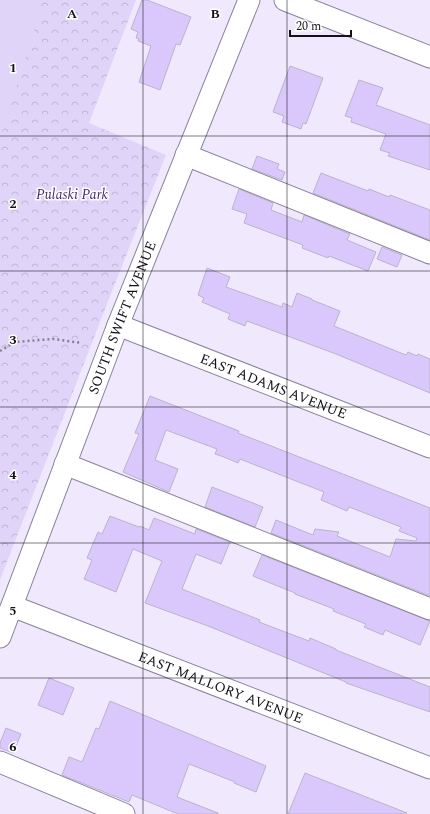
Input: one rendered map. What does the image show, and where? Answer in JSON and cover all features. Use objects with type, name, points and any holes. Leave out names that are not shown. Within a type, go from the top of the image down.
[{"type":"street","name":"SOUTH SWIFT AVENUE","points":[[0,637],[118,325],[249,0]]},
{"type":"street","points":[[285,0],[430,58]]},
{"type":"street","points":[[186,155],[430,253]]},
{"type":"street","name":"EAST ADAMS AVENUE","points":[[118,325],[430,447]]},
{"type":"street","points":[[65,464],[430,609]]},
{"type":"street","name":"EAST MALLORY AVENUE","points":[[12,606],[430,768]]},
{"type":"street","points":[[0,762],[124,814]]},
{"type":"path","points":[[0,351],[15,342],[53,339],[82,343]]},
{"type":"green space","name":"Pulaski Park","points":[[0,0],[136,0],[89,123],[166,155],[0,580]]},
{"type":"green space","points":[[0,0],[35,0],[40,12],[0,138]]},
{"type":"building","points":[[142,0],[147,0],[191,17],[180,45],[176,44],[160,90],[139,82],[151,46],[138,41],[139,39],[136,38],[138,32],[131,29]]},
{"type":"building","points":[[290,66],[323,78],[306,124],[303,123],[301,129],[282,122],[284,116],[273,112]]},
{"type":"building","points":[[359,80],[383,88],[376,105],[430,125],[430,170],[388,156],[390,153],[380,150],[386,134],[351,122],[352,118],[345,116]]},
{"type":"building","points":[[257,156],[279,164],[277,169],[285,172],[282,180],[252,169]]},
{"type":"building","points":[[321,173],[368,191],[369,189],[389,197],[390,195],[430,210],[430,240],[313,193]]},
{"type":"building","points":[[239,189],[273,203],[271,210],[302,222],[304,215],[350,234],[347,240],[376,252],[368,271],[329,256],[328,258],[302,248],[303,245],[244,223],[247,214],[232,209]]},
{"type":"building","points":[[382,247],[402,255],[397,267],[377,259]]},
{"type":"building","points":[[207,268],[230,277],[226,287],[282,307],[283,303],[292,307],[297,293],[312,299],[340,311],[334,326],[406,355],[408,352],[430,359],[430,393],[336,354],[247,321],[245,326],[228,319],[230,314],[202,302],[204,298],[198,295]]},
{"type":"building","points":[[150,396],[239,431],[238,433],[430,508],[430,596],[271,533],[276,520],[313,535],[315,529],[339,532],[337,536],[390,557],[396,539],[416,541],[417,538],[399,531],[401,527],[349,507],[347,511],[321,500],[324,492],[240,459],[238,463],[215,454],[217,449],[166,430],[155,460],[178,469],[169,492],[123,472],[139,434],[135,433]]},
{"type":"building","points":[[212,487],[263,507],[255,527],[205,507]]},
{"type":"building","points":[[110,516],[149,530],[154,518],[195,534],[196,529],[230,542],[221,564],[196,554],[182,589],[260,620],[259,622],[309,641],[310,638],[336,650],[430,687],[430,712],[346,683],[208,626],[145,603],[162,561],[133,549],[116,592],[84,579],[92,560],[87,558],[98,532],[102,534]]},
{"type":"building","points":[[262,555],[430,621],[420,645],[385,630],[383,635],[364,627],[366,624],[333,611],[334,609],[253,576]]},
{"type":"building","points":[[49,678],[74,688],[63,715],[38,705]]},
{"type":"building","points":[[110,701],[266,766],[256,792],[189,764],[177,797],[218,814],[178,814],[132,795],[129,802],[62,775],[69,757],[82,762],[96,728],[99,729]]},
{"type":"building","points":[[6,728],[21,734],[13,753],[0,748],[0,743]]},
{"type":"building","points":[[305,773],[407,813],[288,814]]}]
